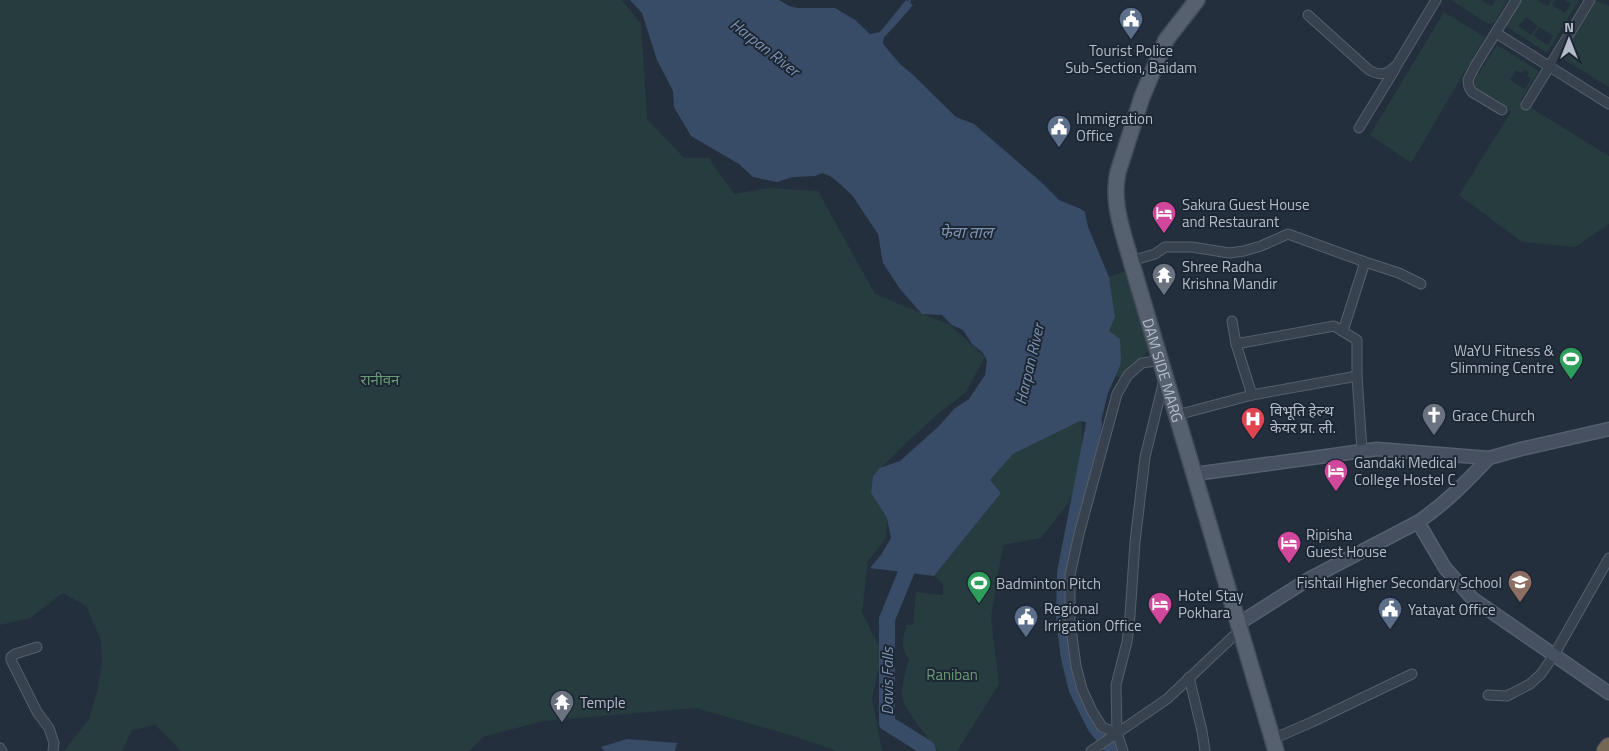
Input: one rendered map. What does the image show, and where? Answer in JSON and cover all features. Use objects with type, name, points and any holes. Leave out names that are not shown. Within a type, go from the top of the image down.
[{"type":"highway","points":[[1606,751],[1609,747]]},
{"type":"main road","name":"DAM SIDE MARG","points":[[1197,0],[1166,40],[1142,97],[1115,182],[1116,202],[1131,261],[1274,745]]},
{"type":"main road","points":[[1195,474],[1362,450],[1391,449],[1489,458],[1609,429]]},
{"type":"main road","points":[[1239,627],[1308,579],[1418,522],[1453,495],[1489,458]]},
{"type":"main road","points":[[1418,522],[1445,568],[1473,599],[1609,694]]},
{"type":"street","points":[[1359,128],[1436,0]]},
{"type":"street","points":[[1502,110],[1472,92],[1468,80],[1516,0]]},
{"type":"street","points":[[1526,105],[1590,0]]},
{"type":"street","points":[[1308,15],[1369,70],[1377,74],[1388,72],[1397,65]]},
{"type":"street","points":[[1496,33],[1609,104]]},
{"type":"street","points":[[1131,261],[1154,254],[1165,247],[1192,247],[1229,253],[1244,251],[1288,234],[1399,273],[1421,284]]},
{"type":"street","points":[[1343,331],[1365,262]]},
{"type":"street","points":[[1232,322],[1236,344],[1252,395]]},
{"type":"street","points":[[1236,344],[1334,326],[1357,340],[1362,450]]},
{"type":"street","points":[[1115,735],[1102,727],[1082,689],[1076,666],[1070,621],[1070,575],[1079,534],[1117,394],[1128,375],[1142,363],[1163,368],[1145,457],[1135,542],[1130,616],[1116,685],[1115,735],[1123,751]]},
{"type":"street","points":[[1177,415],[1252,395],[1358,376]]},
{"type":"street","points":[[1488,695],[1507,696],[1530,684],[1541,674],[1554,655],[1609,558]]},
{"type":"street","points":[[1091,751],[1167,699],[1239,627]]},
{"type":"street","points":[[37,647],[15,654],[11,657],[11,660],[37,712],[49,728],[54,743],[53,751]]},
{"type":"street","points":[[1274,745],[1312,722],[1412,674]]},
{"type":"street","points":[[1189,677],[1205,751]]},
{"type":"green space","name":"रानीवन","points":[[0,0],[622,0],[641,24],[647,119],[684,158],[709,158],[734,194],[769,188],[818,191],[875,294],[950,325],[985,357],[966,392],[938,414],[873,476],[871,493],[887,518],[886,538],[868,561],[862,612],[882,653],[872,698],[882,751],[835,751],[790,735],[696,708],[543,721],[483,737],[469,751],[181,751],[155,725],[132,730],[122,751],[64,751],[89,719],[97,692],[102,663],[101,640],[86,606],[63,593],[30,618],[0,625]]},
{"type":"green space","points":[[1451,0],[1481,0],[1492,6],[1495,0],[1507,0],[1495,22],[1488,24]]},
{"type":"green space","points":[[1522,0],[1537,0],[1548,6],[1551,0],[1555,0],[1552,5],[1565,13],[1571,4],[1565,0],[1579,0],[1547,53],[1504,25]],"holes":[[[1526,17],[1538,26],[1531,35],[1518,26]],[[1539,27],[1553,36],[1548,45],[1534,36]]]},
{"type":"green space","points":[[1596,0],[1609,6],[1609,87],[1560,57]]},
{"type":"green space","points":[[1444,12],[1485,37],[1411,163],[1370,135]]},
{"type":"green space","points":[[1497,45],[1539,71],[1520,101],[1609,156],[1609,224],[1575,247],[1522,242],[1459,195],[1511,112],[1473,89],[1471,85]],"holes":[[[1524,69],[1529,72],[1527,76],[1531,78],[1525,89],[1510,80],[1516,70],[1522,73]]]},
{"type":"green space","points":[[1126,271],[1148,351],[1122,380],[1116,375],[1120,366],[1109,331],[1115,317],[1109,277]]},
{"type":"green space","name":"Raniban","points":[[1081,420],[1083,463],[1069,502],[1041,538],[1003,545],[991,617],[999,684],[957,751],[938,751],[913,717],[902,698],[909,659],[904,650],[903,639],[907,625],[913,625],[916,592],[943,595],[943,584],[934,576],[1001,493],[990,480],[1012,454]]},
{"type":"water","name":"फेवा ताल","points":[[630,0],[779,0],[789,6],[798,8],[835,8],[855,20],[870,34],[880,32],[906,0],[913,5],[884,37],[883,44],[900,64],[956,117],[974,124],[1059,200],[1085,212],[1088,227],[1109,277],[1115,317],[1109,331],[1120,339],[1120,366],[1108,393],[1100,425],[1080,421],[1013,454],[990,480],[1001,493],[934,576],[870,568],[881,555],[891,538],[887,518],[871,493],[873,476],[880,468],[900,461],[939,426],[954,409],[969,399],[985,375],[987,360],[982,352],[972,344],[963,330],[952,325],[942,315],[922,314],[900,289],[883,263],[878,234],[852,195],[830,176],[822,173],[815,176],[793,177],[777,182],[753,177],[739,164],[691,136],[674,107],[673,91],[657,60],[642,13]]},
{"type":"water","points":[[627,739],[677,743],[675,751],[605,751],[601,747]]},
{"type":"waterway","points":[[1094,424],[1065,573],[1064,618],[1069,658],[1077,690],[1095,726],[1115,751]]},
{"type":"waterway","name":"Davis Falls","points":[[915,551],[887,619],[887,723],[927,748],[928,751]]},
{"type":"place","name":"Tourist Police Sub-Section, Baidam","points":[[1131,40]]},
{"type":"place","name":"Immigration Office","points":[[1059,148]]},
{"type":"place","name":"Sakura Guest House and Restaurant","points":[[1164,234]]},
{"type":"place","name":"Shree Radha Krishna Mandir","points":[[1164,296]]},
{"type":"place","name":"WaYU Fitness & Slimming Centre","points":[[1571,380]]},
{"type":"place","name":"Grace Church","points":[[1434,436]]},
{"type":"place","name":"विभूति हेल्थ केयर प्रा. ली.","points":[[1253,440]]},
{"type":"place","name":"Gandaki Medical College Hostel C","points":[[1336,492]]},
{"type":"place","name":"Ripisha Guest House","points":[[1289,564]]},
{"type":"place","name":"Fishtail Higher Secondary School","points":[[1520,603]]},
{"type":"place","name":"Badminton Pitch","points":[[979,604]]},
{"type":"place","name":"Hotel Stay Pokhara","points":[[1160,625]]},
{"type":"place","name":"Yatayat Office","points":[[1390,630]]},
{"type":"place","name":"Regional Irrigation Office","points":[[1026,638]]},
{"type":"place","name":"Temple","points":[[562,723]]},
{"type":"water label","name":"Harpan River","points":[[765,47]]},
{"type":"water label","name":"Harpan River","points":[[1029,364]]}]
